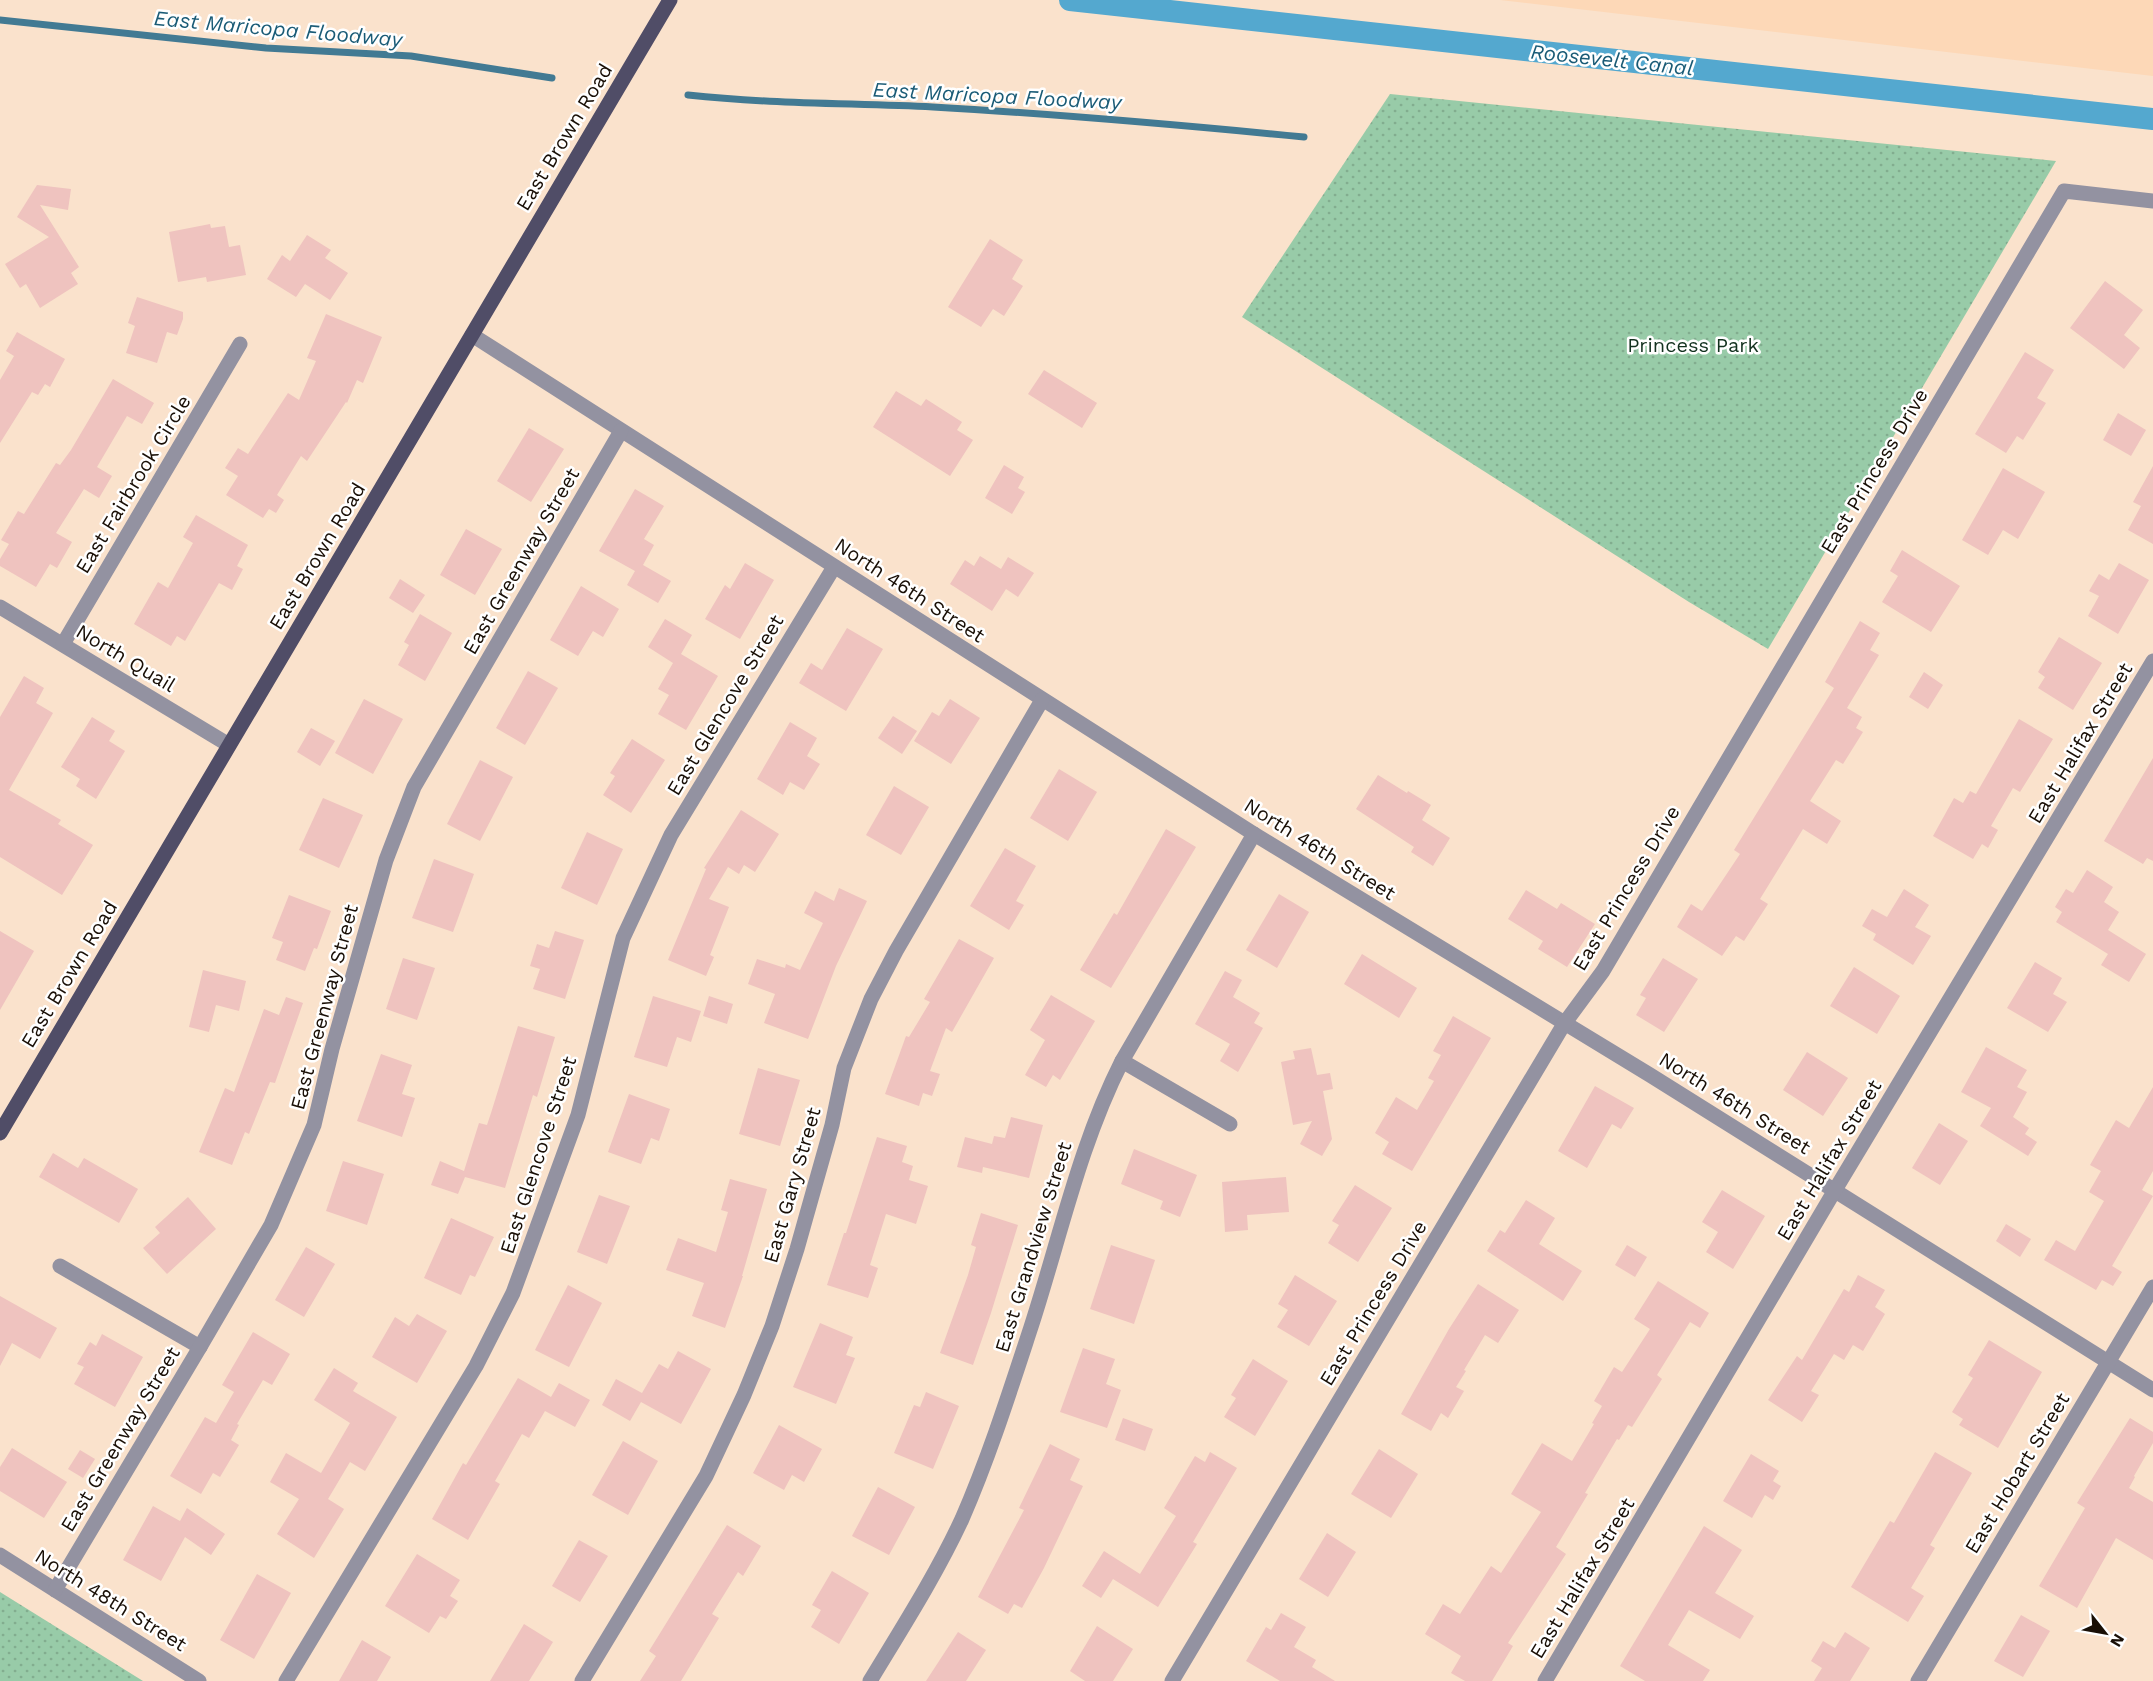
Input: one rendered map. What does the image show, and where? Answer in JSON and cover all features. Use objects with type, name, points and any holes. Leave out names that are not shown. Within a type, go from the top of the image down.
[{"type":"main road","name":"East Brown Road","points":[[0,1133],[670,0]]},
{"type":"street","name":"East Princess Drive","points":[[1172,1681],[1564,1024],[1609,961],[2064,191],[2153,201]]},
{"type":"street","name":"North 46th Street","points":[[472,335],[1254,834],[1835,1191],[2153,1390]]},
{"type":"street","name":"East Fairbrook Circle","points":[[63,644],[240,344]]},
{"type":"street","name":"East Greenway Street","points":[[55,1590],[271,1225],[314,1125],[332,1049],[383,872],[414,787],[621,431]]},
{"type":"street","name":"East Glencove Street","points":[[286,1681],[476,1366],[513,1293],[578,1115],[623,938],[671,835],[834,567]]},
{"type":"street","name":"North Quail","points":[[0,607],[229,745]]},
{"type":"street","name":"East Halifax Street","points":[[1545,1681],[1835,1191],[2153,662]]},
{"type":"street","name":"East Gary Street","points":[[582,1681],[706,1476],[744,1395],[772,1326],[790,1271],[832,1125],[844,1068],[871,999],[896,951],[1042,700]]},
{"type":"street","name":"East Grandview Street","points":[[870,1681],[962,1519],[992,1444],[1032,1326],[1085,1145],[1103,1098],[1122,1061],[1254,834]]},
{"type":"street","points":[[1122,1061],[1230,1124]]},
{"type":"street","points":[[60,1266],[200,1347]]},
{"type":"street","name":"East Hobart Street","points":[[1918,1681],[2153,1287]]},
{"type":"street","name":"North 48th Street","points":[[0,1555],[199,1681]]},
{"type":"shaded area","points":[[1500,0],[2153,0],[2153,76]]},
{"type":"green space","name":"Princess Park","points":[[1390,94],[2056,161],[1768,649],[1689,602],[1242,317]]},
{"type":"green space","points":[[0,1592],[143,1681],[0,1681]]},
{"type":"building","points":[[37,185],[71,189],[68,210],[40,205],[79,267],[71,273],[78,284],[40,308],[26,284],[20,288],[5,264],[49,237],[17,217]]},
{"type":"building","points":[[210,224],[211,228],[225,226],[229,247],[240,245],[246,275],[207,282],[206,277],[178,282],[169,232]]},
{"type":"building","points":[[307,235],[331,250],[325,258],[348,273],[330,300],[305,284],[296,297],[267,279],[282,255],[290,261]]},
{"type":"building","points":[[990,239],[1023,260],[1012,279],[1023,286],[1004,316],[993,309],[981,327],[948,307]]},
{"type":"building","points":[[2105,281],[2143,310],[2124,335],[2140,348],[2124,369],[2070,328]]},
{"type":"building","points":[[137,297],[183,312],[177,335],[167,332],[157,363],[126,353],[135,326],[128,323]]},
{"type":"building","points":[[326,314],[382,337],[363,383],[357,380],[347,403],[307,461],[301,456],[277,495],[284,500],[276,513],[269,509],[263,518],[226,495],[238,476],[225,468],[238,448],[248,454],[288,393],[299,400],[316,361],[307,358]]},
{"type":"building","points":[[17,332],[65,359],[50,387],[45,384],[38,395],[32,392],[0,443],[0,380],[14,356],[6,351]]},
{"type":"building","points":[[2025,352],[2054,370],[2037,398],[2046,403],[2023,440],[2017,436],[2006,453],[1975,434]]},
{"type":"building","points":[[1044,370],[1097,403],[1082,428],[1028,394]]},
{"type":"building","points":[[113,379],[154,403],[142,424],[127,416],[97,467],[112,476],[99,498],[84,489],[56,533],[72,542],[57,568],[50,564],[36,587],[0,566],[0,559],[9,544],[1,540],[18,511],[24,514],[56,463],[60,465],[71,450]]},
{"type":"building","points":[[896,391],[921,406],[926,399],[962,422],[957,430],[973,440],[950,476],[873,427]]},
{"type":"building","points":[[2118,413],[2146,430],[2131,456],[2103,440]]},
{"type":"building","points":[[529,428],[564,449],[531,502],[497,481]]},
{"type":"building","points":[[1004,465],[1024,477],[1018,488],[1025,492],[1012,514],[985,498]]},
{"type":"building","points":[[2153,466],[2153,544],[2128,530],[2141,506],[2133,502]]},
{"type":"building","points":[[2003,468],[2045,492],[2018,539],[2003,530],[1988,555],[1962,540]]},
{"type":"building","points":[[635,489],[664,506],[644,539],[654,545],[643,565],[671,581],[658,603],[627,585],[635,571],[599,551]]},
{"type":"building","points":[[196,515],[248,545],[237,566],[243,569],[232,590],[219,583],[185,641],[177,636],[171,646],[134,624],[158,582],[168,588],[193,543],[183,537]]},
{"type":"building","points":[[466,529],[502,549],[475,595],[440,575]]},
{"type":"building","points":[[1902,550],[1960,586],[1931,632],[1882,602],[1898,576],[1890,571]]},
{"type":"building","points":[[980,556],[1001,569],[1008,557],[1034,573],[1018,597],[1006,589],[992,611],[950,584],[965,560],[974,566]]},
{"type":"building","points":[[745,563],[774,580],[740,639],[705,619],[725,585],[730,589]]},
{"type":"building","points":[[2119,563],[2149,580],[2118,634],[2088,616],[2099,596],[2089,591],[2099,574],[2109,580]]},
{"type":"building","points":[[400,579],[425,595],[413,613],[389,598]]},
{"type":"building","points":[[581,586],[619,609],[603,637],[593,631],[578,656],[550,640]]},
{"type":"building","points":[[420,614],[452,633],[425,681],[398,665],[409,645],[404,642]]},
{"type":"building","points":[[665,619],[692,635],[681,654],[718,676],[686,730],[658,714],[669,695],[658,689],[673,663],[648,647]]},
{"type":"building","points":[[1860,621],[1880,633],[1870,650],[1879,655],[1847,708],[1862,717],[1856,728],[1863,732],[1843,764],[1836,760],[1810,801],[1841,821],[1827,844],[1803,829],[1760,899],[1768,904],[1744,941],[1736,936],[1722,956],[1677,927],[1691,904],[1702,911],[1740,854],[1734,850],[1834,688],[1825,682]]},
{"type":"building","points":[[847,628],[883,649],[846,711],[799,683],[811,663],[822,670]]},
{"type":"building","points":[[2059,637],[2102,663],[2073,710],[2038,688],[2045,677],[2038,672]]},
{"type":"building","points":[[528,671],[558,688],[525,745],[496,728]]},
{"type":"building","points":[[1924,672],[1943,685],[1928,709],[1909,697]]},
{"type":"building","points":[[24,676],[44,688],[36,703],[53,713],[9,790],[61,820],[58,824],[93,845],[62,895],[0,857],[0,717]]},
{"type":"building","points":[[364,699],[403,719],[373,774],[335,753]]},
{"type":"building","points":[[950,699],[980,718],[951,764],[914,741],[932,712],[939,716]]},
{"type":"building","points":[[893,716],[917,731],[902,754],[878,738]]},
{"type":"building","points":[[92,717],[115,731],[109,741],[125,751],[96,799],[76,786],[80,779],[61,767]]},
{"type":"building","points":[[2019,719],[2053,739],[2020,792],[2013,788],[1991,826],[1998,830],[1988,848],[1982,844],[1973,859],[1933,836],[1954,798],[1963,803],[1970,791],[1976,794]]},
{"type":"building","points":[[790,722],[817,738],[807,756],[820,764],[804,790],[790,782],[783,795],[757,779]]},
{"type":"building","points":[[311,728],[335,741],[320,766],[297,752]]},
{"type":"building","points":[[632,739],[665,760],[631,813],[603,795],[615,776],[610,773]]},
{"type":"building","points":[[2153,758],[2153,861],[2147,858],[2143,864],[2104,841]]},
{"type":"building","points":[[480,760],[513,777],[480,841],[447,824]]},
{"type":"building","points":[[1059,769],[1097,792],[1068,841],[1030,818]]},
{"type":"building","points":[[1378,775],[1431,805],[1422,820],[1450,838],[1433,866],[1411,852],[1414,847],[1356,809]]},
{"type":"building","points":[[894,786],[929,807],[901,855],[866,835]]},
{"type":"building","points":[[323,798],[363,815],[339,868],[299,850]]},
{"type":"building","points":[[741,810],[779,834],[755,872],[744,865],[739,874],[728,867],[709,899],[729,907],[710,955],[714,957],[706,976],[668,960],[706,869],[704,868]]},
{"type":"building","points":[[1166,829],[1196,847],[1111,988],[1080,970],[1114,913],[1117,915]]},
{"type":"building","points":[[587,832],[623,849],[597,905],[561,888]]},
{"type":"building","points":[[1005,848],[1036,866],[1016,901],[1024,905],[1009,930],[970,906]]},
{"type":"building","points":[[434,859],[474,874],[453,932],[412,918]]},
{"type":"building","points":[[2087,870],[2113,887],[2104,902],[2119,912],[2108,930],[2146,954],[2129,982],[2101,965],[2108,954],[2056,922],[2062,912],[2055,907],[2066,889],[2073,893]]},
{"type":"building","points":[[839,888],[867,901],[836,966],[808,1039],[764,1023],[775,994],[748,984],[757,959],[785,968],[786,964],[800,970],[823,923],[804,913],[815,891],[834,901]]},
{"type":"building","points":[[1904,889],[1929,905],[1915,927],[1931,936],[1913,965],[1873,940],[1876,934],[1862,926],[1872,909],[1887,917]]},
{"type":"building","points":[[1526,890],[1557,909],[1561,903],[1595,924],[1567,967],[1538,949],[1543,941],[1508,919]]},
{"type":"building","points":[[1279,894],[1309,912],[1277,968],[1246,950]]},
{"type":"building","points":[[289,895],[331,911],[317,949],[314,948],[305,971],[276,960],[283,942],[272,938]]},
{"type":"building","points":[[0,931],[34,951],[0,1010]]},
{"type":"building","points":[[555,931],[584,940],[565,999],[533,989],[540,969],[530,966],[537,944],[549,948]]},
{"type":"building","points":[[959,939],[994,958],[952,1032],[946,1028],[930,1071],[940,1074],[932,1096],[923,1093],[919,1106],[885,1094],[906,1036],[909,1037],[930,1002],[924,999]]},
{"type":"building","points":[[1362,954],[1417,988],[1399,1018],[1344,984]]},
{"type":"building","points":[[403,958],[435,968],[417,1020],[386,1009]]},
{"type":"building","points":[[1663,958],[1698,979],[1664,1032],[1636,1015],[1646,998],[1640,995]]},
{"type":"building","points":[[2035,962],[2062,978],[2053,994],[2067,1002],[2048,1032],[2007,1008]]},
{"type":"building","points":[[1854,967],[1900,996],[1877,1034],[1830,1006]]},
{"type":"building","points":[[203,970],[246,981],[239,1011],[216,1005],[209,1032],[189,1027]]},
{"type":"building","points":[[1225,971],[1242,980],[1233,997],[1260,1013],[1254,1023],[1263,1028],[1238,1072],[1220,1061],[1230,1044],[1195,1024]]},
{"type":"building","points":[[1051,995],[1095,1021],[1060,1080],[1053,1075],[1046,1087],[1025,1075],[1045,1040],[1030,1030]]},
{"type":"building","points":[[653,996],[701,1011],[691,1042],[677,1037],[667,1067],[634,1057]]},
{"type":"building","points":[[709,996],[733,1004],[727,1024],[703,1016]]},
{"type":"building","points":[[286,997],[303,1003],[275,1083],[270,1082],[249,1134],[245,1132],[232,1165],[199,1152],[225,1088],[234,1092],[264,1009],[279,1015]]},
{"type":"building","points":[[1453,1016],[1491,1038],[1412,1171],[1382,1154],[1389,1142],[1375,1133],[1396,1097],[1417,1110],[1434,1081],[1428,1078],[1441,1055],[1433,1051]]},
{"type":"building","points":[[518,1026],[555,1037],[537,1097],[533,1095],[505,1188],[465,1177],[458,1194],[431,1185],[440,1161],[464,1171],[479,1123],[487,1125]]},
{"type":"building","points":[[1986,1047],[2027,1070],[2017,1087],[2027,1092],[2013,1117],[2029,1128],[2025,1134],[2037,1142],[2028,1156],[1980,1126],[1991,1108],[1961,1092]]},
{"type":"building","points":[[1311,1048],[1317,1075],[1330,1073],[1333,1089],[1323,1091],[1332,1139],[1322,1156],[1300,1144],[1312,1121],[1293,1125],[1281,1062],[1295,1059],[1293,1051]]},
{"type":"building","points":[[1807,1052],[1848,1078],[1823,1116],[1783,1090]]},
{"type":"building","points":[[381,1054],[412,1065],[402,1094],[415,1098],[402,1137],[357,1121]]},
{"type":"building","points":[[758,1068],[800,1080],[780,1146],[739,1134]]},
{"type":"building","points":[[1595,1086],[1634,1108],[1621,1129],[1612,1124],[1587,1168],[1558,1151]]},
{"type":"building","points":[[2153,1087],[2153,1171],[2142,1190],[2153,1196],[2112,1266],[2122,1272],[2113,1286],[2102,1280],[2096,1290],[2044,1260],[2056,1240],[2075,1251],[2104,1201],[2089,1192],[2101,1171],[2090,1165],[2116,1120],[2129,1128]]},
{"type":"building","points":[[629,1094],[670,1109],[659,1141],[651,1138],[641,1164],[608,1152]]},
{"type":"building","points":[[1011,1117],[1043,1125],[1029,1178],[983,1167],[982,1173],[957,1167],[965,1137],[992,1144],[994,1136],[1005,1138]]},
{"type":"building","points":[[1939,1123],[1968,1141],[1940,1185],[1912,1168]]},
{"type":"building","points":[[877,1137],[907,1146],[902,1162],[913,1166],[909,1180],[928,1186],[916,1224],[886,1214],[870,1265],[878,1268],[868,1298],[827,1285]]},
{"type":"building","points":[[1134,1149],[1197,1175],[1180,1217],[1160,1209],[1163,1201],[1121,1184]]},
{"type":"building","points":[[53,1153],[78,1168],[84,1158],[138,1189],[119,1223],[39,1177]]},
{"type":"building","points":[[343,1161],[384,1174],[367,1225],[326,1211]]},
{"type":"building","points":[[1286,1177],[1289,1212],[1247,1215],[1248,1230],[1225,1232],[1222,1182]]},
{"type":"building","points":[[730,1179],[767,1189],[743,1276],[725,1328],[692,1316],[704,1283],[666,1270],[678,1238],[716,1252],[728,1212],[721,1210]]},
{"type":"building","points":[[1355,1185],[1392,1208],[1358,1262],[1328,1243],[1339,1225],[1332,1221]]},
{"type":"building","points":[[1722,1190],[1765,1216],[1733,1269],[1706,1252],[1718,1232],[1702,1222]]},
{"type":"building","points":[[599,1195],[630,1206],[607,1264],[577,1252]]},
{"type":"building","points":[[188,1197],[216,1229],[167,1274],[143,1248],[160,1233],[155,1227]]},
{"type":"building","points":[[1526,1200],[1555,1218],[1539,1244],[1582,1271],[1563,1301],[1487,1251],[1500,1230],[1505,1233]]},
{"type":"building","points":[[981,1213],[1018,1225],[973,1365],[940,1353],[968,1275],[976,1247],[971,1245]]},
{"type":"building","points":[[451,1218],[494,1237],[475,1277],[470,1275],[461,1295],[424,1278]]},
{"type":"building","points":[[2006,1224],[2031,1239],[2020,1257],[1996,1241]]},
{"type":"building","points":[[1111,1245],[1155,1260],[1134,1324],[1090,1309]]},
{"type":"building","points":[[1627,1245],[1647,1257],[1635,1277],[1615,1265]]},
{"type":"building","points":[[306,1247],[335,1264],[304,1317],[275,1300]]},
{"type":"building","points":[[1295,1275],[1337,1301],[1309,1346],[1277,1327],[1288,1310],[1278,1304]]},
{"type":"building","points":[[1858,1275],[1885,1290],[1875,1307],[1885,1314],[1863,1351],[1853,1345],[1844,1360],[1834,1354],[1811,1391],[1819,1395],[1802,1422],[1768,1400],[1797,1356],[1802,1360],[1844,1289],[1849,1292]]},
{"type":"building","points":[[1658,1281],[1709,1313],[1700,1328],[1690,1322],[1657,1375],[1662,1379],[1632,1427],[1628,1425],[1619,1440],[1617,1439],[1585,1493],[1588,1494],[1556,1547],[1566,1554],[1508,1643],[1513,1646],[1492,1681],[1465,1681],[1451,1673],[1461,1656],[1425,1634],[1443,1604],[1460,1614],[1491,1566],[1501,1573],[1541,1512],[1511,1494],[1542,1443],[1572,1461],[1594,1424],[1592,1423],[1602,1406],[1594,1401],[1614,1367],[1622,1372],[1650,1329],[1634,1319]]},
{"type":"building","points":[[1478,1284],[1519,1310],[1498,1343],[1485,1335],[1456,1387],[1464,1391],[1448,1418],[1441,1413],[1431,1431],[1401,1414],[1449,1329]]},
{"type":"building","points":[[568,1285],[602,1303],[569,1367],[535,1350]]},
{"type":"building","points":[[0,1296],[57,1328],[40,1359],[12,1343],[0,1366]]},
{"type":"building","points":[[417,1314],[447,1331],[417,1383],[372,1357],[395,1317],[409,1326]]},
{"type":"building","points":[[820,1323],[853,1337],[846,1355],[855,1358],[836,1404],[793,1387]]},
{"type":"building","points":[[253,1332],[290,1354],[272,1385],[263,1380],[237,1424],[239,1425],[231,1440],[239,1445],[220,1477],[213,1473],[201,1494],[170,1476],[205,1417],[216,1423],[234,1392],[222,1385]]},
{"type":"building","points":[[102,1334],[143,1357],[115,1407],[74,1384],[84,1367],[77,1364],[90,1342],[96,1346]]},
{"type":"building","points":[[1989,1340],[2042,1372],[1998,1448],[1959,1425],[1963,1419],[1952,1412],[1973,1378],[1968,1375]]},
{"type":"building","points":[[1083,1348],[1115,1359],[1106,1384],[1121,1390],[1107,1428],[1060,1412]]},
{"type":"building","points":[[678,1351],[711,1369],[681,1424],[641,1402],[630,1421],[602,1405],[616,1379],[642,1393],[659,1364],[668,1369]]},
{"type":"building","points":[[1253,1359],[1288,1381],[1255,1436],[1224,1417],[1236,1398],[1231,1395]]},
{"type":"building","points":[[334,1368],[358,1383],[353,1391],[397,1417],[365,1471],[350,1462],[328,1499],[344,1509],[314,1558],[277,1534],[299,1499],[270,1482],[286,1453],[321,1473],[350,1423],[314,1400]]},
{"type":"building","points":[[518,1378],[551,1397],[559,1383],[590,1400],[575,1427],[545,1411],[529,1438],[522,1434],[495,1481],[500,1484],[468,1540],[432,1519],[463,1463],[466,1465]]},
{"type":"building","points":[[926,1392],[959,1406],[933,1469],[894,1453],[914,1405],[920,1407]]},
{"type":"building","points":[[1123,1418],[1153,1429],[1145,1451],[1115,1440]]},
{"type":"building","points":[[2130,1418],[2153,1432],[2153,1443],[2129,1488],[2153,1502],[2153,1560],[2116,1538],[2077,1608],[2039,1586],[2085,1508],[2077,1503]]},
{"type":"building","points":[[779,1425],[822,1449],[804,1482],[792,1475],[784,1490],[753,1473]]},
{"type":"building","points":[[623,1441],[658,1461],[628,1515],[592,1495]]},
{"type":"building","points":[[1050,1444],[1080,1459],[1070,1480],[1083,1486],[1022,1608],[1014,1604],[1008,1614],[978,1597],[1024,1510],[1019,1508]]},
{"type":"building","points":[[12,1448],[67,1482],[44,1518],[0,1491],[0,1467]]},
{"type":"building","points":[[1379,1449],[1418,1474],[1391,1518],[1351,1494]]},
{"type":"building","points":[[80,1450],[95,1459],[83,1478],[68,1469]]},
{"type":"building","points":[[1210,1452],[1237,1468],[1193,1542],[1197,1544],[1158,1607],[1113,1579],[1101,1598],[1082,1586],[1104,1551],[1140,1574],[1176,1516],[1164,1508],[1195,1456],[1205,1462]]},
{"type":"building","points":[[1935,1452],[1972,1473],[1930,1545],[1935,1548],[1911,1588],[1924,1596],[1908,1622],[1851,1587],[1890,1521],[1894,1523]]},
{"type":"building","points":[[1751,1454],[1779,1471],[1773,1481],[1781,1486],[1773,1500],[1765,1495],[1752,1518],[1723,1501]]},
{"type":"building","points":[[878,1487],[915,1507],[889,1555],[852,1536]]},
{"type":"building","points":[[153,1506],[180,1521],[187,1508],[225,1534],[211,1555],[185,1537],[161,1581],[123,1560]]},
{"type":"building","points":[[727,1525],[761,1546],[743,1576],[738,1572],[712,1614],[719,1618],[681,1681],[640,1681],[656,1656],[649,1651]]},
{"type":"building","points":[[1704,1526],[1742,1550],[1715,1593],[1754,1616],[1740,1639],[1689,1610],[1668,1645],[1710,1670],[1703,1681],[1645,1681],[1620,1666]]},
{"type":"building","points":[[1327,1533],[1356,1552],[1328,1597],[1299,1579]]},
{"type":"building","points":[[579,1540],[608,1556],[580,1602],[552,1586]]},
{"type":"building","points":[[417,1554],[460,1580],[450,1596],[458,1601],[446,1619],[440,1616],[429,1633],[385,1606]]},
{"type":"building","points":[[832,1571],[869,1593],[839,1644],[811,1627],[821,1610],[812,1605]]},
{"type":"building","points":[[257,1574],[291,1593],[254,1659],[220,1640]]},
{"type":"building","points":[[1281,1613],[1306,1627],[1294,1647],[1316,1660],[1312,1667],[1335,1681],[1280,1681],[1246,1661],[1266,1627],[1271,1630]]},
{"type":"building","points":[[2021,1615],[2050,1631],[2023,1677],[1994,1661]]},
{"type":"building","points":[[524,1624],[553,1642],[529,1681],[490,1681]]},
{"type":"building","points":[[1097,1626],[1133,1649],[1113,1681],[1085,1681],[1070,1671]]},
{"type":"building","points":[[958,1632],[986,1650],[966,1681],[926,1681]]},
{"type":"building","points":[[1845,1632],[1870,1648],[1850,1681],[1814,1681],[1822,1668],[1811,1661],[1823,1641],[1835,1648]]},
{"type":"building","points":[[362,1640],[391,1657],[377,1681],[339,1681]]},
{"type":"waterway","name":"Roosevelt Canal","points":[[1070,0],[2153,119]]},
{"type":"waterway","name":"East Maricopa Floodway","points":[[0,20],[266,48],[411,56],[552,78]]},
{"type":"waterway","name":"East Maricopa Floodway","points":[[688,95],[1026,113],[1304,137]]}]
